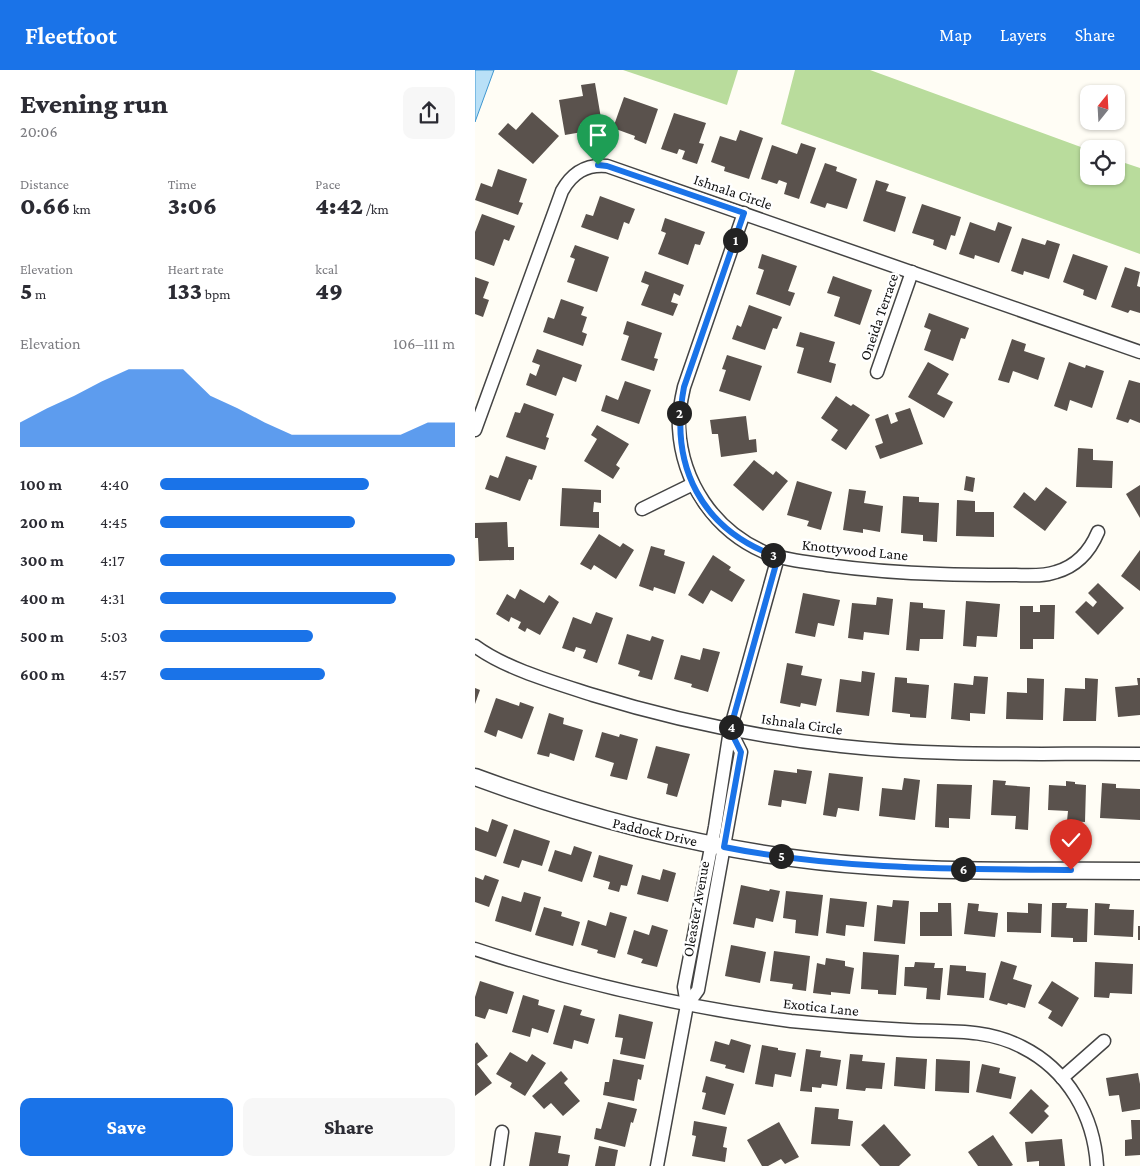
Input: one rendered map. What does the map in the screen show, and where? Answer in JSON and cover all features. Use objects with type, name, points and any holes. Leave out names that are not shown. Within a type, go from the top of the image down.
[{"type":"street","name":"Ishnala Circle","points":[[475,430],[563,191],[573,176],[589,167],[607,166],[1140,352]]},
{"type":"street","name":"Knottywood Lane","points":[[744,213],[684,387],[680,406],[679,426],[685,465],[693,484],[703,502],[730,531],[746,542],[778,557],[802,562],[912,573],[1040,575],[1065,569],[1079,560],[1091,548],[1098,532]]},
{"type":"street","name":"Oneida Terrace","points":[[877,372],[912,272]]},
{"type":"street","points":[[643,509],[693,484]]},
{"type":"street","name":"Oleaster Avenue","points":[[657,1166],[687,1005],[684,987],[717,846],[715,827],[730,730],[778,557]]},
{"type":"street","name":"Ishnala Circle","points":[[475,646],[502,662],[566,686],[633,707],[730,730],[783,739],[901,751],[1140,754]]},
{"type":"street","name":"Paddock Drive","points":[[475,777],[586,815],[646,831],[717,846],[801,859],[872,866],[934,869],[1140,871]]},
{"type":"street","name":"Exotica Lane","points":[[475,949],[579,981],[687,1005],[793,1021],[859,1027],[966,1031],[1005,1039],[1023,1047],[1040,1058],[1062,1078],[1081,1104],[1089,1122],[1096,1151],[1097,1166]]},
{"type":"street","points":[[1062,1078],[1105,1041]]},
{"type":"street","points":[[497,1166],[502,1132]]},
{"type":"green space","points":[[623,70],[738,70],[727,105]]},
{"type":"green space","points":[[795,70],[870,70],[1080,147],[1080,185],[1125,185],[1125,163],[1140,168],[1140,254],[781,124]]},
{"type":"water","points":[[475,70],[494,70],[475,122]]},
{"type":"building","points":[[595,83],[602,124],[589,126],[589,123],[580,124],[582,132],[565,135],[559,100],[583,96],[581,85]]},
{"type":"building","points":[[624,97],[658,109],[646,144],[634,139],[635,136],[613,128]]},
{"type":"building","points":[[532,112],[559,136],[533,164],[498,134],[508,123],[516,130]]},
{"type":"building","points":[[674,113],[706,123],[699,143],[704,144],[697,164],[682,159],[685,151],[679,149],[677,154],[661,149]]},
{"type":"building","points":[[740,130],[763,138],[749,179],[724,171],[725,167],[711,162],[720,136],[736,141]]},
{"type":"building","points":[[801,143],[816,148],[799,199],[784,194],[787,183],[779,180],[777,184],[761,179],[772,145],[797,154]]},
{"type":"building","points":[[825,163],[837,167],[836,171],[857,179],[847,209],[827,203],[825,208],[810,203]]},
{"type":"building","points":[[498,169],[527,179],[519,202],[523,203],[518,215],[475,200],[481,183],[492,187]]},
{"type":"building","points":[[876,180],[889,184],[886,191],[906,197],[895,232],[863,221]]},
{"type":"building","points":[[600,196],[635,209],[629,224],[624,222],[618,240],[581,227],[586,214],[593,216]]},
{"type":"building","points":[[922,204],[961,217],[955,236],[951,235],[946,250],[933,245],[934,240],[912,233]]},
{"type":"building","points":[[482,214],[515,226],[509,241],[504,239],[494,266],[475,259],[475,232]]},
{"type":"building","points":[[665,218],[705,232],[700,245],[695,244],[688,265],[658,254],[666,233],[661,231]]},
{"type":"building","points":[[970,222],[995,231],[998,222],[1012,227],[999,263],[975,255],[974,259],[959,254]]},
{"type":"building","points":[[1022,238],[1045,245],[1047,240],[1060,244],[1049,279],[1024,271],[1023,275],[1011,271]]},
{"type":"building","points":[[575,245],[609,257],[597,292],[567,282],[575,259],[570,257]]},
{"type":"building","points":[[762,254],[797,266],[788,291],[795,293],[790,306],[756,294],[764,270],[758,268]]},
{"type":"building","points":[[1073,254],[1108,266],[1096,300],[1083,295],[1084,290],[1063,282]]},
{"type":"building","points":[[1125,267],[1140,272],[1137,286],[1140,287],[1140,313],[1130,310],[1128,313],[1111,307]]},
{"type":"building","points":[[645,271],[684,285],[680,296],[674,293],[671,302],[678,304],[673,316],[641,305],[649,285],[641,282]]},
{"type":"building","points":[[833,276],[872,290],[860,325],[834,316],[840,297],[827,293]]},
{"type":"building","points":[[475,277],[489,282],[483,298],[489,300],[483,317],[475,314]]},
{"type":"building","points":[[561,299],[584,307],[581,315],[587,317],[582,332],[587,334],[583,346],[543,332],[548,317],[554,319]]},
{"type":"building","points":[[749,305],[782,317],[777,329],[773,328],[765,350],[732,339],[737,325],[741,327]]},
{"type":"building","points":[[929,313],[969,328],[965,339],[961,338],[953,361],[924,350],[931,330],[924,327]]},
{"type":"building","points":[[627,321],[662,333],[654,358],[658,359],[654,371],[621,360],[629,336],[623,334]]},
{"type":"building","points":[[800,332],[835,342],[829,362],[836,364],[831,383],[797,373],[804,348],[796,346]]},
{"type":"building","points":[[1012,339],[1026,344],[1024,351],[1045,358],[1038,380],[1013,371],[1009,383],[998,380]]},
{"type":"building","points":[[537,349],[582,365],[576,382],[563,377],[556,396],[526,385],[530,373],[536,376],[540,365],[532,362]]},
{"type":"building","points":[[727,355],[762,366],[750,401],[719,391],[726,370],[722,369]]},
{"type":"building","points":[[928,362],[949,374],[937,394],[953,402],[944,418],[908,397]]},
{"type":"building","points":[[1069,362],[1085,368],[1086,365],[1104,371],[1092,408],[1070,400],[1067,411],[1054,406]]},
{"type":"building","points":[[1129,380],[1140,383],[1140,423],[1130,419],[1128,423],[1116,419]]},
{"type":"building","points":[[625,381],[651,390],[639,424],[601,411],[606,395],[618,400]]},
{"type":"building","points":[[836,396],[870,415],[846,450],[831,440],[838,430],[821,418]]},
{"type":"building","points":[[524,403],[554,414],[546,437],[549,438],[545,450],[506,437],[515,412],[520,413]]},
{"type":"building","points":[[910,408],[923,444],[880,459],[875,446],[883,443],[875,419],[888,414],[891,424],[898,421],[895,413]]},
{"type":"building","points":[[746,416],[749,440],[756,439],[757,452],[721,457],[718,434],[712,434],[710,420]]},
{"type":"building","points":[[597,425],[629,444],[616,465],[620,468],[613,479],[584,461],[597,439],[591,435]]},
{"type":"building","points":[[1078,448],[1093,449],[1093,460],[1113,461],[1112,488],[1076,487]]},
{"type":"building","points":[[506,456],[537,466],[532,480],[529,479],[520,501],[485,489],[490,475],[498,478]]},
{"type":"building","points":[[754,460],[773,475],[776,471],[788,481],[763,511],[733,485]]},
{"type":"building","points":[[966,476],[975,478],[973,492],[964,490]]},
{"type":"building","points":[[797,481],[832,492],[821,530],[807,526],[809,521],[787,515]]},
{"type":"building","points":[[1140,485],[1140,518],[1126,494]]},
{"type":"building","points":[[1046,487],[1067,502],[1045,531],[1013,507],[1024,492],[1035,501]]},
{"type":"building","points":[[562,488],[601,490],[601,503],[594,502],[593,512],[599,512],[599,528],[560,526]]},
{"type":"building","points":[[849,489],[866,491],[864,503],[883,506],[880,532],[863,529],[863,533],[843,530]]},
{"type":"building","points":[[903,496],[919,497],[919,502],[939,503],[937,542],[923,541],[923,535],[901,533]]},
{"type":"building","points":[[957,500],[975,501],[975,512],[994,512],[994,537],[956,536]]},
{"type":"building","points":[[507,522],[508,547],[514,547],[514,560],[479,561],[478,538],[475,538],[475,523]]},
{"type":"building","points":[[599,534],[620,547],[623,543],[634,550],[616,579],[594,565],[591,570],[580,564]]},
{"type":"building","points":[[651,546],[665,550],[664,555],[685,562],[675,594],[654,587],[653,591],[639,586]]},
{"type":"building","points":[[1140,550],[1140,591],[1121,576]]},
{"type":"building","points":[[713,555],[731,567],[729,570],[745,580],[732,602],[711,590],[703,604],[688,595]]},
{"type":"building","points":[[1098,583],[1124,608],[1098,635],[1075,612],[1086,601],[1093,607],[1097,602],[1088,593]]},
{"type":"building","points":[[520,589],[544,603],[549,595],[559,602],[540,635],[527,628],[525,632],[518,628],[521,622],[511,617],[509,622],[496,614],[507,594],[515,599]]},
{"type":"building","points":[[803,593],[840,600],[834,626],[818,623],[815,637],[795,633]]},
{"type":"building","points":[[877,597],[893,599],[889,635],[864,632],[863,640],[848,638],[852,603],[876,605]]},
{"type":"building","points":[[966,601],[1000,604],[997,637],[977,636],[976,647],[963,646]]},
{"type":"building","points":[[910,602],[923,603],[923,608],[945,610],[943,639],[920,639],[919,651],[906,650]]},
{"type":"building","points":[[1040,605],[1055,605],[1054,639],[1033,639],[1033,649],[1020,649],[1020,606],[1033,606],[1033,612],[1040,612]]},
{"type":"building","points":[[596,612],[613,618],[597,663],[583,658],[586,650],[576,647],[574,652],[562,648],[573,617],[591,624]]},
{"type":"building","points":[[627,634],[650,641],[652,636],[664,640],[652,680],[638,676],[640,671],[618,664]]},
{"type":"building","points":[[703,648],[720,652],[708,692],[691,687],[692,684],[674,679],[681,655],[700,660]]},
{"type":"building","points":[[787,663],[803,666],[801,675],[822,679],[816,706],[801,703],[800,707],[780,703]]},
{"type":"building","points":[[862,671],[875,673],[869,716],[836,712],[840,679],[861,682]]},
{"type":"building","points":[[974,676],[988,677],[985,714],[970,713],[970,721],[951,719],[954,683],[973,685]]},
{"type":"building","points":[[895,677],[907,678],[907,683],[929,685],[926,718],[910,717],[910,714],[892,712]]},
{"type":"building","points":[[1027,678],[1044,679],[1043,720],[1006,719],[1007,692],[1027,693]]},
{"type":"building","points":[[1085,678],[1098,679],[1096,721],[1063,721],[1065,688],[1085,689]]},
{"type":"building","points":[[1137,678],[1140,678],[1140,715],[1118,717],[1115,687],[1138,685]]},
{"type":"building","points":[[475,688],[480,690],[475,704]]},
{"type":"building","points":[[496,698],[519,706],[520,702],[534,707],[522,739],[498,730],[496,737],[484,732]]},
{"type":"building","points":[[549,713],[564,718],[563,724],[583,730],[574,761],[550,753],[549,757],[537,754]]},
{"type":"building","points":[[602,732],[619,737],[620,734],[638,739],[627,780],[610,776],[614,763],[595,757]]},
{"type":"building","points":[[656,746],[690,754],[677,797],[666,794],[668,784],[647,778]]},
{"type":"building","points":[[797,769],[812,771],[806,804],[782,800],[781,807],[768,805],[774,770],[797,773]]},
{"type":"building","points":[[829,773],[863,777],[859,811],[838,808],[836,817],[823,815]]},
{"type":"building","points":[[904,778],[920,780],[915,820],[879,816],[882,788],[902,790]]},
{"type":"building","points":[[993,780],[1006,781],[1005,785],[1030,787],[1028,830],[1015,829],[1016,816],[991,815]]},
{"type":"building","points":[[1066,781],[1086,785],[1085,822],[1067,821],[1068,811],[1048,810],[1049,785],[1066,786]]},
{"type":"building","points":[[1102,783],[1116,784],[1116,788],[1140,789],[1140,820],[1100,818]]},
{"type":"building","points":[[937,784],[972,785],[970,819],[949,818],[949,828],[935,827]]},
{"type":"building","points":[[492,819],[508,825],[496,857],[475,850],[475,827],[488,832]]},
{"type":"building","points":[[514,829],[550,841],[542,866],[522,860],[519,868],[503,863]]},
{"type":"building","points":[[574,846],[592,852],[582,882],[548,871],[555,850],[571,855]]},
{"type":"building","points":[[599,855],[633,865],[627,886],[621,885],[619,892],[608,889],[610,882],[593,877]]},
{"type":"building","points":[[663,869],[676,873],[668,902],[637,894],[642,875],[660,880]]},
{"type":"building","points":[[485,875],[499,880],[489,907],[475,902],[475,877],[483,880]]},
{"type":"building","points":[[741,885],[769,891],[770,889],[780,891],[773,922],[756,918],[754,928],[733,924]]},
{"type":"building","points":[[786,891],[823,895],[818,936],[795,933],[796,920],[783,918]]},
{"type":"building","points":[[524,892],[541,897],[531,932],[495,921],[502,896],[521,902]]},
{"type":"building","points":[[830,898],[867,902],[864,927],[846,925],[845,936],[826,933]]},
{"type":"building","points":[[893,900],[909,901],[905,944],[874,941],[877,905],[892,907]]},
{"type":"building","points":[[938,903],[951,903],[952,936],[920,936],[920,912],[938,912]]},
{"type":"building","points":[[968,903],[979,904],[978,911],[998,913],[995,937],[964,934]]},
{"type":"building","points":[[1028,903],[1042,904],[1041,933],[1007,932],[1007,912],[1028,913]]},
{"type":"building","points":[[1052,903],[1067,903],[1066,908],[1088,909],[1087,942],[1073,942],[1073,938],[1051,937]]},
{"type":"building","points":[[1095,903],[1110,904],[1109,909],[1134,910],[1133,937],[1094,935]]},
{"type":"building","points":[[544,907],[562,912],[561,916],[580,922],[573,946],[535,935]]},
{"type":"building","points":[[610,912],[627,917],[615,958],[597,953],[598,950],[581,945],[588,920],[606,926]]},
{"type":"building","points":[[652,925],[668,930],[657,967],[641,963],[643,959],[627,954],[634,930],[649,935]]},
{"type":"building","points":[[1138,926],[1140,926],[1140,940],[1138,940]]},
{"type":"building","points":[[731,945],[766,952],[760,983],[725,976]]},
{"type":"building","points":[[774,951],[810,956],[806,991],[792,989],[793,984],[770,981]]},
{"type":"building","points":[[863,952],[899,955],[896,995],[878,994],[878,990],[861,989]]},
{"type":"building","points":[[826,958],[845,961],[845,966],[854,968],[850,994],[831,992],[831,995],[813,993],[817,963],[825,965]]},
{"type":"building","points":[[1001,961],[1017,966],[1013,979],[1032,985],[1025,1008],[989,1000]]},
{"type":"building","points":[[915,962],[935,963],[934,968],[943,968],[940,1000],[926,999],[927,988],[904,986],[905,967],[914,967]]},
{"type":"building","points":[[1095,962],[1133,964],[1132,994],[1110,993],[1109,998],[1094,997]]},
{"type":"building","points":[[950,965],[966,966],[966,971],[986,973],[984,998],[947,995]]},
{"type":"building","points":[[480,981],[514,992],[507,1014],[489,1009],[485,1019],[475,1016],[475,997]]},
{"type":"building","points":[[1052,981],[1079,998],[1062,1027],[1048,1018],[1052,1011],[1038,1003]]},
{"type":"building","points":[[523,995],[539,1000],[538,1005],[555,1010],[548,1033],[532,1028],[530,1037],[512,1032]]},
{"type":"building","points":[[564,1005],[582,1010],[580,1015],[595,1019],[588,1044],[574,1040],[572,1049],[553,1044]]},
{"type":"building","points":[[619,1014],[653,1022],[645,1059],[620,1054],[623,1038],[615,1037]]},
{"type":"building","points":[[731,1039],[751,1045],[744,1073],[725,1068],[726,1065],[710,1061],[715,1041],[729,1045]]},
{"type":"building","points":[[477,1042],[488,1056],[477,1064],[492,1083],[475,1096],[475,1044]]},
{"type":"building","points":[[762,1045],[796,1053],[791,1077],[775,1074],[773,1087],[755,1084]]},
{"type":"building","points":[[806,1049],[821,1051],[820,1057],[841,1060],[837,1086],[822,1084],[821,1088],[812,1087],[812,1092],[800,1091]]},
{"type":"building","points":[[510,1052],[527,1062],[532,1054],[546,1063],[525,1096],[510,1087],[512,1083],[496,1074]]},
{"type":"building","points":[[850,1054],[863,1055],[862,1061],[885,1063],[882,1089],[866,1088],[865,1091],[846,1089]]},
{"type":"building","points":[[896,1057],[927,1059],[925,1089],[894,1086]]},
{"type":"building","points":[[613,1059],[644,1065],[641,1080],[638,1079],[634,1101],[603,1095],[605,1082],[609,1082]]},
{"type":"building","points":[[936,1059],[970,1061],[969,1093],[935,1091]]},
{"type":"building","points":[[982,1064],[1000,1068],[999,1073],[1016,1077],[1011,1099],[976,1092]]},
{"type":"building","points":[[561,1071],[568,1079],[564,1083],[580,1101],[563,1116],[551,1103],[544,1109],[532,1096]]},
{"type":"building","points":[[1138,1073],[1140,1109],[1122,1112],[1119,1095],[1109,1096],[1106,1078]]},
{"type":"building","points":[[706,1076],[734,1084],[725,1115],[702,1109],[706,1093],[702,1092]]},
{"type":"building","points":[[1031,1089],[1049,1106],[1044,1111],[1049,1116],[1032,1134],[1009,1113]]},
{"type":"building","points":[[608,1102],[637,1109],[633,1123],[631,1122],[625,1147],[594,1139],[596,1128],[601,1129]]},
{"type":"building","points":[[815,1107],[839,1109],[838,1119],[853,1121],[850,1146],[811,1144]]},
{"type":"building","points":[[1131,1120],[1140,1120],[1140,1155],[1125,1156],[1125,1140],[1132,1139]]},
{"type":"building","points":[[694,1121],[727,1127],[723,1147],[727,1148],[725,1162],[692,1156],[696,1136],[692,1135]]},
{"type":"building","points":[[779,1122],[799,1157],[785,1164],[781,1159],[768,1166],[762,1166],[747,1140]]},
{"type":"building","points":[[884,1124],[911,1155],[899,1166],[880,1166],[861,1145]]},
{"type":"building","points":[[535,1132],[561,1136],[558,1153],[570,1155],[568,1166],[529,1166]]},
{"type":"building","points":[[993,1135],[1013,1165],[978,1166],[968,1152]]},
{"type":"building","points":[[1062,1139],[1065,1166],[1039,1166],[1039,1161],[1027,1162],[1025,1142]]},
{"type":"building","points":[[599,1146],[618,1150],[615,1166],[595,1166]]},
{"type":"route","points":[[598,165],[607,166],[744,213],[684,387],[680,406],[679,426],[685,465],[703,502],[730,531],[764,552],[778,557],[730,730],[741,752],[724,847],[809,860],[872,866],[934,869],[1071,870]]}]
